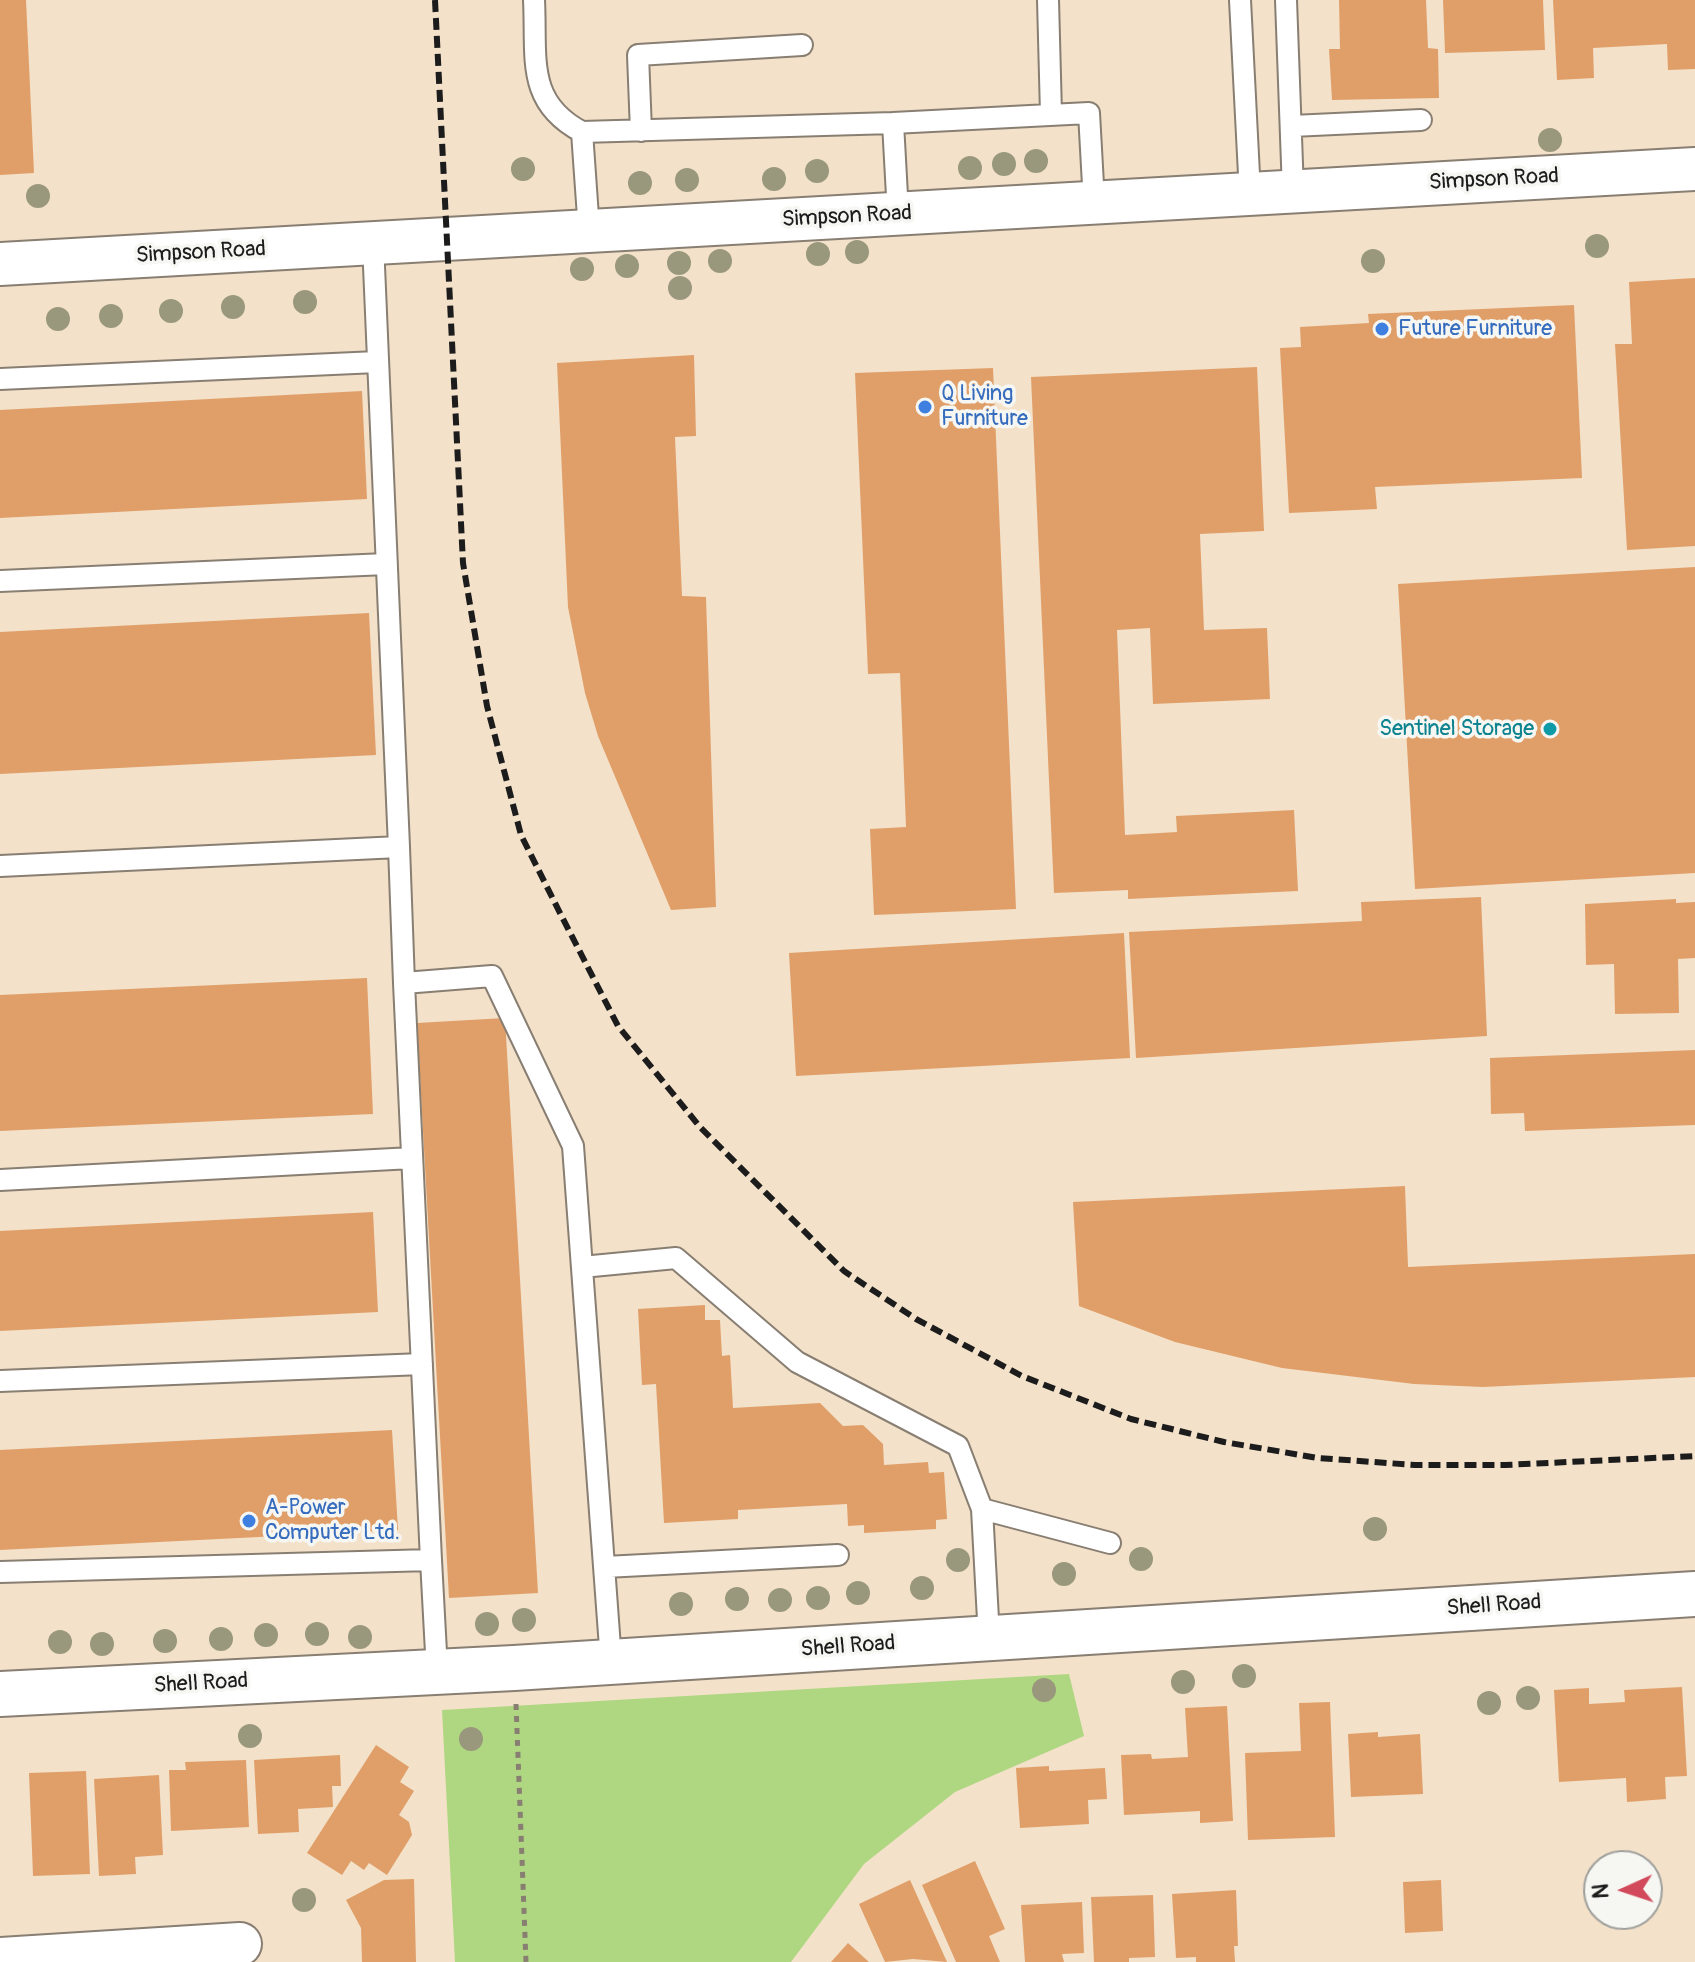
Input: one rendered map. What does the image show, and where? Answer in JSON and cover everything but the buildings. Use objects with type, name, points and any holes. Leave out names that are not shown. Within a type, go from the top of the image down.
[{"type":"street","name":"Simpson Road","points":[[0,264],[1695,169]]},
{"type":"street","name":"Shell Road","points":[[0,1694],[514,1668],[1695,1594]]},
{"type":"street","points":[[0,1959],[240,1944]]},
{"type":"lane","points":[[534,0],[539,91],[558,120],[582,132],[893,123],[1089,113],[1094,203]]},
{"type":"lane","points":[[1048,0],[1051,114]]},
{"type":"lane","points":[[1240,0],[1250,194]]},
{"type":"lane","points":[[1286,0],[1293,191]]},
{"type":"lane","points":[[641,131],[638,55],[802,45]]},
{"type":"lane","points":[[1292,126],[1421,120]]},
{"type":"lane","points":[[893,123],[898,214]]},
{"type":"lane","points":[[582,132],[589,231]]},
{"type":"lane","points":[[373,243],[437,1671]]},
{"type":"lane","points":[[0,379],[377,362]]},
{"type":"lane","points":[[0,581],[386,564]]},
{"type":"lane","points":[[0,866],[399,847]]},
{"type":"lane","points":[[404,983],[492,976],[573,1146],[611,1661]]},
{"type":"lane","points":[[0,1180],[412,1158]]},
{"type":"lane","points":[[582,1267],[676,1258],[797,1362],[958,1446],[982,1509],[989,1638]]},
{"type":"lane","points":[[0,1381],[422,1364]]},
{"type":"lane","points":[[982,1509],[1110,1543]]},
{"type":"lane","points":[[605,1567],[838,1555]]},
{"type":"lane","points":[[0,1572],[431,1560]]},
{"type":"path","points":[[514,1668],[526,1962]]},
{"type":"green space","points":[[1069,1674],[1084,1736],[955,1792],[864,1864],[791,1962],[455,1962],[442,1710]]},
{"type":"railway","points":[[435,0],[463,563],[487,706],[521,835],[561,915],[618,1026],[700,1127],[844,1271],[916,1319],[1022,1376],[1131,1419],[1224,1442],[1318,1458],[1415,1465],[1505,1465],[1695,1456]]},
{"type":"place","name":"Future Furniture","points":[[1382,329]]},
{"type":"place","name":"Q Living Furniture","points":[[925,407]]},
{"type":"place","name":"Sentinel Storage","points":[[1550,729]]},
{"type":"place","name":"A-Power Computer Ltd.","points":[[249,1521]]}]
